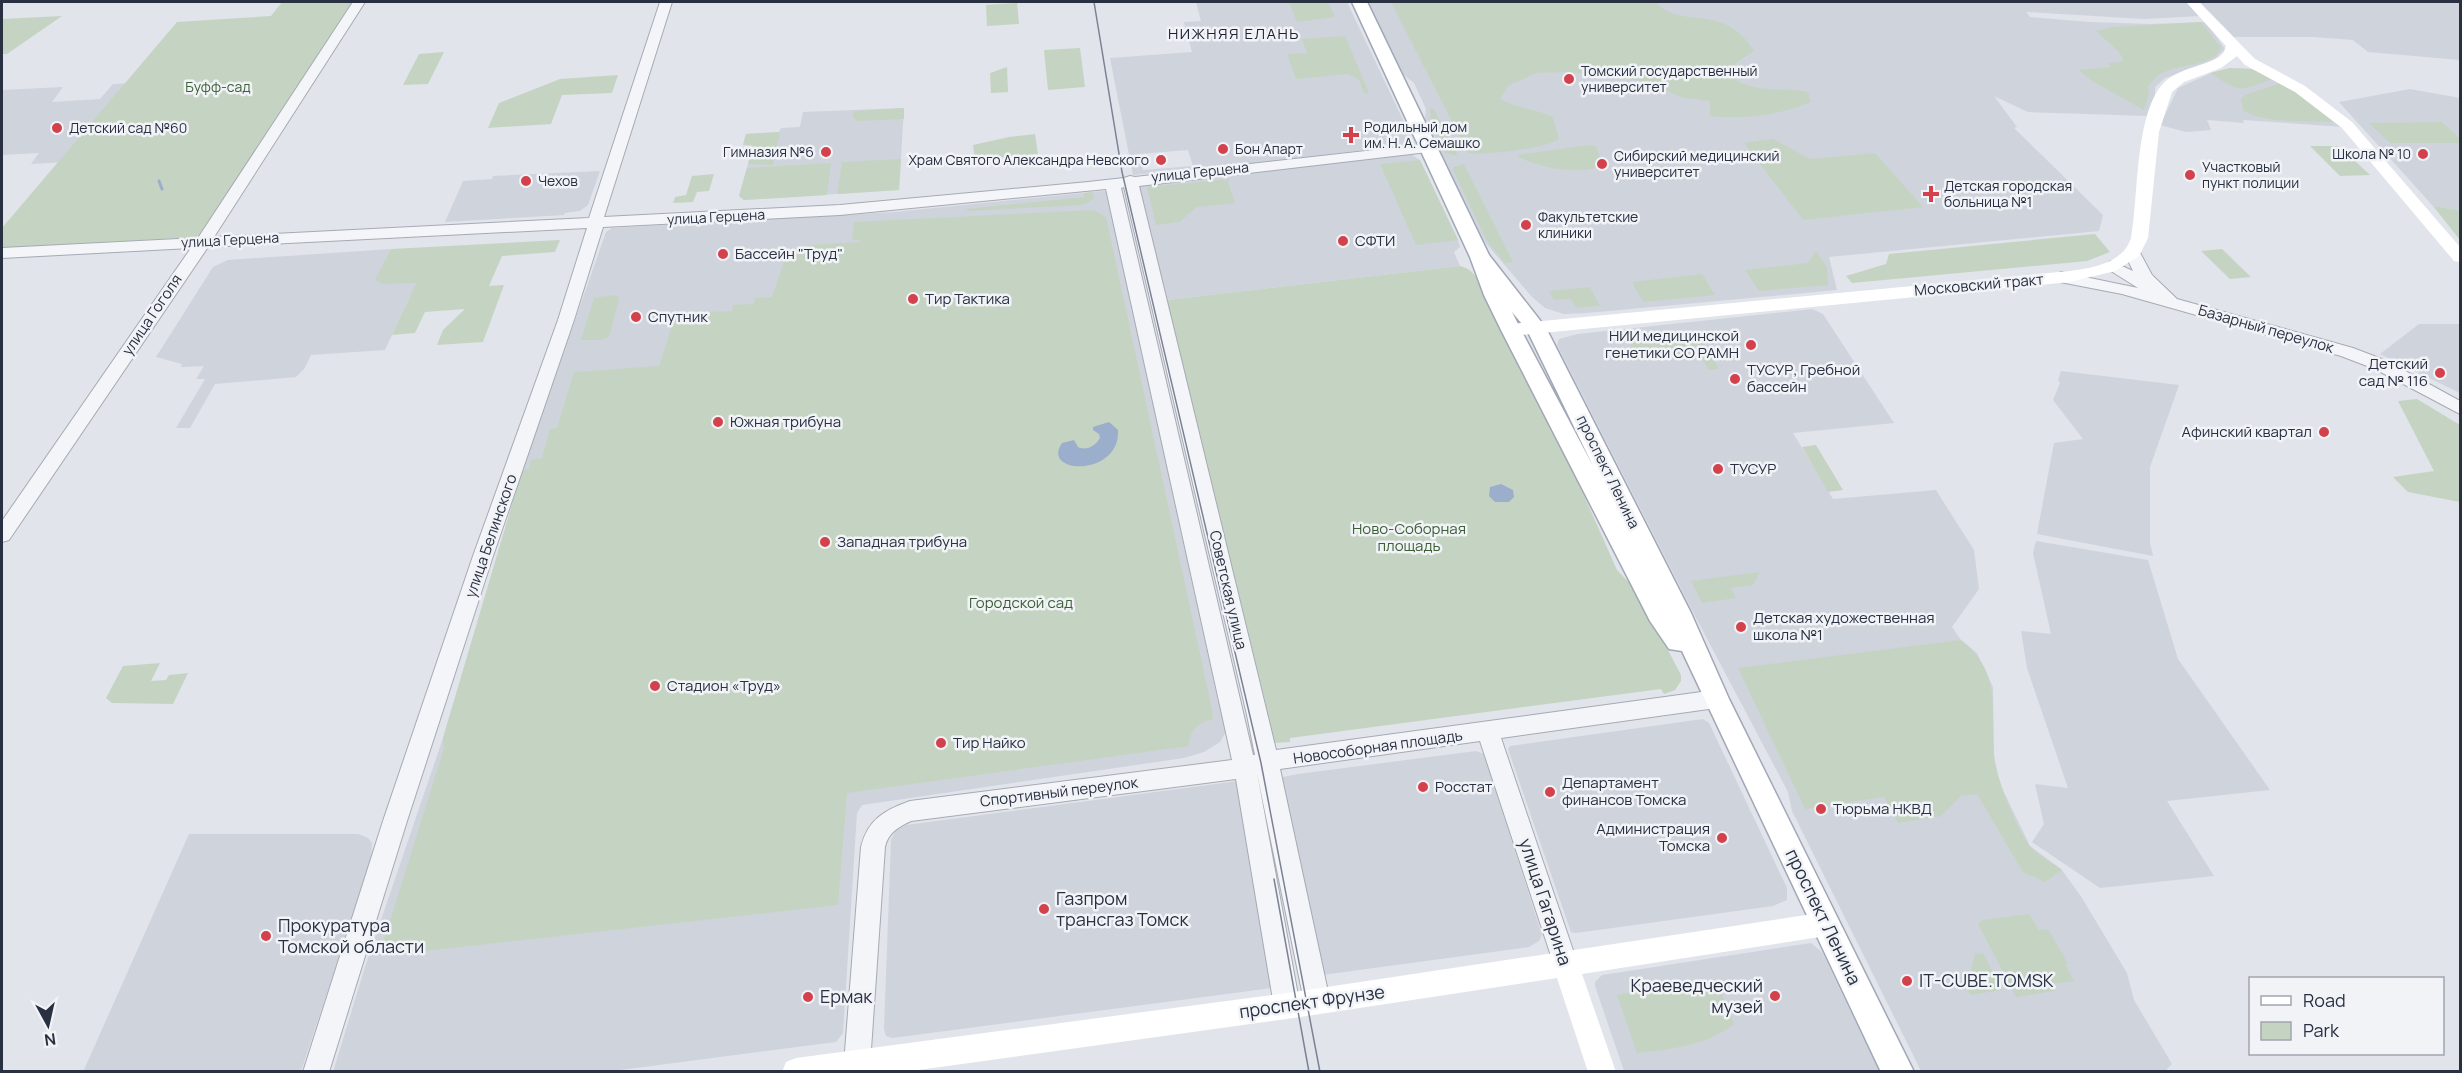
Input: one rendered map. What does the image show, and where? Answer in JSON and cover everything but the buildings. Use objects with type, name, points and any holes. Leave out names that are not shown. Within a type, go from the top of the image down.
[{"type":"main road","name":"проспект Ленина","points":[[1359,2],[1480,257],[1523,329],[1678,614],[1716,699],[1898,1071]]},
{"type":"main road","points":[[2192,2],[2233,46],[2261,69],[2300,89],[2348,125],[2460,257]]},
{"type":"main road","points":[[2132,252],[2139,235],[2153,131],[2160,100],[2171,84],[2220,64],[2232,54],[2233,46]]},
{"type":"main road","points":[[2220,64],[2261,69]]},
{"type":"main road","name":"Московский тракт","points":[[1523,329],[2061,277],[2108,268],[2132,252]]},
{"type":"main road","name":"проспект Фрунзе","points":[[796,1071],[857,1068],[1523,971],[1565,962],[1826,924]]},
{"type":"main road","name":"улица Гагарина","points":[[1565,962],[1602,1071]]},
{"type":"street","name":"улица Гоголя","points":[[2,535],[203,241],[359,2]]},
{"type":"street","name":"улица Белинского","points":[[316,1071],[395,821],[483,556],[566,320],[666,2]]},
{"type":"street","name":"улица Герцена","points":[[2,253],[851,209],[1428,148]]},
{"type":"street","name":"Советская улица","points":[[1121,182],[1268,762],[1317,1001]]},
{"type":"street","name":"Советская улица","points":[[1121,182],[1245,768],[1287,1006]]},
{"type":"street","points":[[2132,252],[2142,273],[2164,295]]},
{"type":"street","points":[[2124,289],[2106,276],[2108,268],[2179,304]]},
{"type":"street","name":"Базарный переулок","points":[[2061,277],[2124,289],[2366,358],[2460,408]]},
{"type":"street","points":[[1488,732],[1716,699]]},
{"type":"street","name":"Новособорная площадь","points":[[1245,768],[1268,762],[1488,732]]},
{"type":"street","name":"улица Гагарина","points":[[1488,732],[1565,962]]},
{"type":"street","name":"Спортивный переулок","points":[[857,1068],[873,847],[878,830],[896,816],[910,811],[1245,768]]},
{"type":"shaded area","points":[[1196,2],[1347,2],[1412,139],[1411,144],[1268,162],[1133,175],[1110,58],[1192,52],[1184,22],[1201,21]],"holes":[[[1188,150],[1193,166],[1143,170],[1139,154]]]},
{"type":"shaded area","points":[[1368,2],[2186,2],[2200,16],[2144,19],[2026,12],[2030,17],[2090,22],[2150,24],[2206,22],[2225,49],[2212,62],[2165,78],[2155,87],[2155,95],[2147,116],[2028,112],[1994,96],[2017,127],[2014,128],[2103,215],[2099,231],[1829,257],[1837,290],[1564,314],[1545,308],[1532,297],[1484,241],[1425,119],[1426,109],[1414,83],[1404,75]]},
{"type":"shaded area","points":[[2200,2],[2460,2],[2460,60],[2368,52],[2353,40],[2313,37],[2234,37]]},
{"type":"shaded area","points":[[2230,68],[2251,69],[2265,74],[2344,127],[2243,120],[2244,123],[2207,120],[2211,130],[2186,132],[2160,125],[2178,88],[2211,73]]},
{"type":"shaded area","name":"Детский сад №60","points":[[150,82],[85,161],[31,164],[39,153],[2,155],[2,90],[63,87],[52,102],[100,99],[113,84]]},
{"type":"shaded area","name":"Школа № 10","points":[[2410,89],[2460,98],[2460,210],[2433,206],[2339,102]]},
{"type":"shaded area","name":"Гимназия №6","points":[[904,108],[899,190],[744,200],[739,196],[753,146],[743,145],[746,134],[779,132],[781,128],[800,127],[803,112]]},
{"type":"shaded area","points":[[1411,154],[1420,160],[1458,240],[1460,247],[1454,252],[1460,266],[1167,300],[1136,189],[1139,183]]},
{"type":"shaded area","points":[[600,171],[588,205],[580,211],[564,215],[445,222],[463,181],[492,179],[493,176]]},
{"type":"shaded area","points":[[1108,192],[1123,268],[1128,270],[1135,300],[1131,303],[1218,701],[1224,703],[1228,728],[1220,742],[1204,752],[1184,758],[862,805],[857,813],[843,1033],[836,1042],[605,1072],[333,1072],[365,967],[443,738],[522,471],[606,232],[612,228],[894,212]]},
{"type":"shaded area","points":[[391,249],[376,280],[416,283],[385,350],[311,355],[304,369],[296,377],[215,384],[190,428],[176,428],[205,379],[196,379],[204,366],[181,367],[182,364],[156,357],[213,267],[228,260]]},
{"type":"shaded area","points":[[1812,309],[1823,314],[1894,423],[1793,433],[1833,499],[1936,490],[1974,550],[1979,589],[1952,627],[1961,640],[1977,653],[1993,687],[1994,756],[1999,782],[2030,846],[2062,870],[2082,898],[2127,973],[2134,1000],[2172,1064],[2165,1071],[1921,1071],[1792,811],[1788,792],[1557,345],[1559,339],[1578,334]]},
{"type":"shaded area","name":"Детский сад № 116","points":[[2419,324],[2460,324],[2460,393],[2380,354]]},
{"type":"shaded area","points":[[2061,371],[2179,385],[2150,467],[2150,543],[2153,556],[2037,534],[2054,443],[2083,439],[2053,400],[2060,383],[2058,380]]},
{"type":"shaded area","points":[[2036,541],[2148,560],[2178,659],[2270,790],[2167,801],[2214,876],[2100,888],[2032,842],[2044,824],[2035,784],[2068,788],[2027,668],[2021,631],[2051,634],[2033,553]]},
{"type":"shaded area","points":[[1703,719],[1709,723],[1787,888],[1787,900],[1773,906],[1571,932],[1508,749],[1510,746]]},
{"type":"shaded area","points":[[1476,751],[1484,754],[1542,935],[1539,941],[1529,947],[1322,975],[1280,780],[1283,777],[1298,774]]},
{"type":"shaded area","points":[[1238,781],[1272,988],[892,1038],[886,1036],[884,1029],[891,840],[895,831],[906,825]]},
{"type":"shaded area","points":[[189,834],[358,834],[368,838],[372,843],[371,861],[301,1071],[83,1072]]},
{"type":"shaded area","points":[[1811,943],[1822,952],[1879,1071],[1624,1071],[1595,986],[1595,982],[1602,975]]},
{"type":"green space","name":"Буфф-сад","points":[[282,2],[354,2],[207,231],[196,237],[2,248],[2,228],[177,22],[271,16]]},
{"type":"green space","points":[[1289,2],[1328,2],[1335,17],[1297,22]]},
{"type":"green space","name":"Томский государственный университет","points":[[1391,2],[1656,2],[1677,15],[1716,21],[1742,35],[1754,51],[1736,63],[1730,76],[1739,82],[1758,88],[1808,92],[1811,102],[1762,115],[1710,116],[1710,101],[1680,97],[1650,82],[1570,72],[1537,73],[1509,85],[1500,99],[1553,117],[1559,139],[1515,150],[1468,153]]},
{"type":"green space","points":[[1017,3],[1019,24],[987,26],[986,5]]},
{"type":"green space","points":[[62,16],[7,54],[2,54],[2,19]]},
{"type":"green space","points":[[2201,22],[2221,48],[2206,61],[2164,72],[2155,78],[2148,88],[2149,94],[2144,110],[2092,81],[2079,70],[2111,67],[2108,63],[2121,62],[2123,58],[2096,31],[2113,27]]},
{"type":"green space","points":[[1345,36],[1369,93],[1364,93],[1359,80],[1348,74],[1296,79],[1287,54],[1307,53],[1302,39]]},
{"type":"green space","points":[[1080,48],[1085,87],[1048,90],[1044,50]]},
{"type":"green space","points":[[444,52],[428,84],[403,85],[419,54]]},
{"type":"green space","points":[[1007,67],[1008,92],[991,93],[990,73]]},
{"type":"green space","points":[[2230,68],[2251,69],[2275,78],[2242,88],[2229,85],[2211,73]]},
{"type":"green space","points":[[618,75],[612,93],[562,95],[551,124],[488,128],[499,103],[560,79]]},
{"type":"green space","points":[[2283,82],[2338,122],[2275,120],[2262,118],[2243,110],[2241,99],[2245,95]]},
{"type":"green space","points":[[904,108],[904,119],[858,121],[853,118],[854,111]]},
{"type":"green space","points":[[1430,109],[1434,109],[1458,156],[1445,153],[1431,123]]},
{"type":"green space","points":[[2442,122],[2460,139],[2460,143],[2390,143],[2369,123]]},
{"type":"green space","points":[[780,132],[773,165],[748,164],[753,145],[743,145],[746,134]]},
{"type":"green space","points":[[1035,134],[1038,154],[975,160],[973,145]]},
{"type":"green space","points":[[1773,139],[1810,159],[1875,153],[1923,207],[1803,220],[1744,143]]},
{"type":"green space","points":[[1596,146],[1600,157],[1597,167],[1589,169],[1567,170],[1544,166],[1516,155]]},
{"type":"green space","points":[[2310,146],[2339,146],[2370,175],[2340,176]]},
{"type":"green space","points":[[901,159],[899,190],[837,194],[842,162]]},
{"type":"green space","points":[[1420,160],[1458,240],[1416,245],[1380,164]]},
{"type":"green space","points":[[831,163],[827,195],[744,200],[739,196],[747,168]]},
{"type":"green space","points":[[1464,164],[1513,262],[1505,263],[1487,241],[1453,170],[1454,167]]},
{"type":"green space","points":[[714,174],[709,191],[697,192],[693,202],[673,203],[675,197],[686,195],[692,176]]},
{"type":"green space","points":[[1230,179],[1228,182],[1235,203],[1197,207],[1179,222],[1156,225],[1147,187]]},
{"type":"green space","points":[[1092,192],[1094,199],[1083,205],[967,211],[967,209],[1084,197],[1084,193]]},
{"type":"green space","points":[[2433,206],[2460,210],[2460,240]]},
{"type":"green space","name":"Городской сад","points":[[1093,210],[1106,217],[1210,700],[1213,719],[1203,722],[1193,731],[1189,746],[847,793],[838,905],[379,956],[444,748],[443,738],[522,471],[529,468],[531,460],[542,458],[550,429],[557,428],[574,372],[659,366],[676,313],[732,311],[733,305],[753,304],[755,298],[772,297],[788,250],[809,245],[860,242],[860,240],[852,240],[854,222]]},
{"type":"green space","points":[[2095,234],[2110,252],[2087,261],[1852,283],[1846,276],[1886,264],[1889,254]]},
{"type":"green space","points":[[560,240],[555,252],[502,256],[489,286],[504,285],[483,342],[437,345],[443,330],[465,309],[425,312],[415,333],[392,335],[416,283],[383,284],[375,280],[391,249]]},
{"type":"green space","points":[[2222,249],[2251,277],[2230,279],[2201,251]]},
{"type":"green space","points":[[1816,251],[1827,267],[1828,285],[1759,291],[1745,270],[1808,263]]},
{"type":"green space","name":"Ново-Соборная площадь","points":[[1460,266],[1470,270],[1487,296],[1576,470],[1578,482],[1617,570],[1637,591],[1681,675],[1681,681],[1675,690],[1664,694],[1661,689],[1290,738],[1290,742],[1274,743],[1262,708],[1266,705],[1167,300]]},
{"type":"green space","points":[[1702,274],[1715,295],[1643,302],[1632,282]]},
{"type":"green space","points":[[1590,287],[1600,306],[1576,308],[1571,299],[1554,300],[1549,291]]},
{"type":"green space","points":[[613,295],[619,297],[619,300],[609,337],[601,340],[581,340],[594,298]]},
{"type":"green space","points":[[1699,335],[1719,369],[1709,370],[1695,346],[1687,347],[1692,355],[1639,361],[1629,342]]},
{"type":"green space","points":[[2417,399],[2460,425],[2460,502],[2408,492],[2393,477],[2434,471],[2398,401]]},
{"type":"green space","points":[[1816,445],[1843,490],[1828,492],[1802,447]]},
{"type":"green space","points":[[1760,572],[1753,585],[1731,588],[1736,598],[1702,603],[1691,581]]},
{"type":"green space","points":[[1961,640],[1974,653],[1989,679],[1993,706],[1995,763],[2012,814],[2032,849],[2062,870],[2045,882],[2023,872],[1977,794],[1961,796],[1941,816],[1898,823],[1884,797],[1805,809],[1738,668]]},
{"type":"green space","points":[[160,663],[151,681],[166,680],[169,675],[188,673],[173,704],[112,703],[106,698],[123,666]]},
{"type":"green space","points":[[2029,914],[2039,930],[2048,929],[2068,963],[2065,964],[2074,981],[2051,984],[2055,991],[2016,997],[1978,924],[1983,920]]},
{"type":"green space","points":[[1983,953],[2002,990],[1970,995],[1967,988],[1975,954]]},
{"type":"green space","points":[[1716,979],[1734,1024],[1700,1042],[1637,1053],[1617,995]]},
{"type":"water","points":[[1109,422],[1118,430],[1116,445],[1107,456],[1096,463],[1083,466],[1071,465],[1062,461],[1058,454],[1062,443],[1074,440],[1078,447],[1090,447],[1100,438],[1093,427]]},
{"type":"water","points":[[1501,484],[1513,490],[1514,497],[1509,502],[1495,502],[1489,496],[1490,487]]},
{"type":"waterway","points":[[159,181],[162,189]]},
{"type":"tram line","points":[[1094,2],[1122,172],[1261,763],[1320,1072]]},
{"type":"tram line","points":[[1274,879],[1309,1072]]},
{"type":"place","name":"Томский государственный университет","points":[[1569,79]]},
{"type":"place","name":"Детский сад №60","points":[[57,128]]},
{"type":"place","name":"Родильный дом им. Н. А. Семашко","points":[[1351,135]]},
{"type":"place","name":"Бон Апарт","points":[[1223,149]]},
{"type":"place","name":"Гимназия №6","points":[[826,152]]},
{"type":"place","name":"Школа № 10","points":[[2423,154]]},
{"type":"place","name":"Храм Святого Александра Невского","points":[[1161,160]]},
{"type":"place","name":"Сибирский медицинский университет","points":[[1602,164]]},
{"type":"place","name":"Участковый пункт полиции","points":[[2190,175]]},
{"type":"place","name":"Чехов","points":[[526,181]]},
{"type":"place","name":"Детская городская больница №1","points":[[1931,194]]},
{"type":"place","name":"Факультетские клиники","points":[[1526,225]]},
{"type":"place","name":"СФТИ","points":[[1343,241]]},
{"type":"place","name":"Бассейн \"Труд\"","points":[[723,254]]},
{"type":"place","name":"Тир Тактика","points":[[913,299]]},
{"type":"place","name":"Спутник","points":[[636,317]]},
{"type":"place","name":"НИИ медицинской генетики СО РАМН","points":[[1751,345]]},
{"type":"place","name":"Детский сад № 116","points":[[2440,373]]},
{"type":"place","name":"ТУСУР, Гребной бассейн","points":[[1735,379]]},
{"type":"place","name":"Южная трибуна","points":[[718,422]]},
{"type":"place","name":"Афинский квартал","points":[[2324,432]]},
{"type":"place","name":"ТУСУР","points":[[1718,469]]},
{"type":"place","name":"Западная трибуна","points":[[825,542]]},
{"type":"place","name":"Детская художественная школа №1","points":[[1741,627]]},
{"type":"place","name":"Стадион «Труд»","points":[[655,686]]},
{"type":"place","name":"Тир Найко","points":[[941,743]]},
{"type":"place","name":"Росстат","points":[[1423,787]]},
{"type":"place","name":"Департамент финансов Томска","points":[[1550,792]]},
{"type":"place","name":"Тюрьма НКВД","points":[[1821,809]]},
{"type":"place","name":"Администрация Томска","points":[[1722,838]]},
{"type":"place","name":"Газпром трансгаз Томск","points":[[1044,909]]},
{"type":"place","name":"Прокуратура Томской области","points":[[266,936]]},
{"type":"place","name":"IT-CUBE.TOMSK","points":[[1907,981]]},
{"type":"place","name":"Краеведческий музей","points":[[1775,996]]},
{"type":"place","name":"Ермак","points":[[808,997]]},
{"type":"district","name":"НИЖНЯЯ ЕЛАНЬ","points":[[1234,34]]}]
